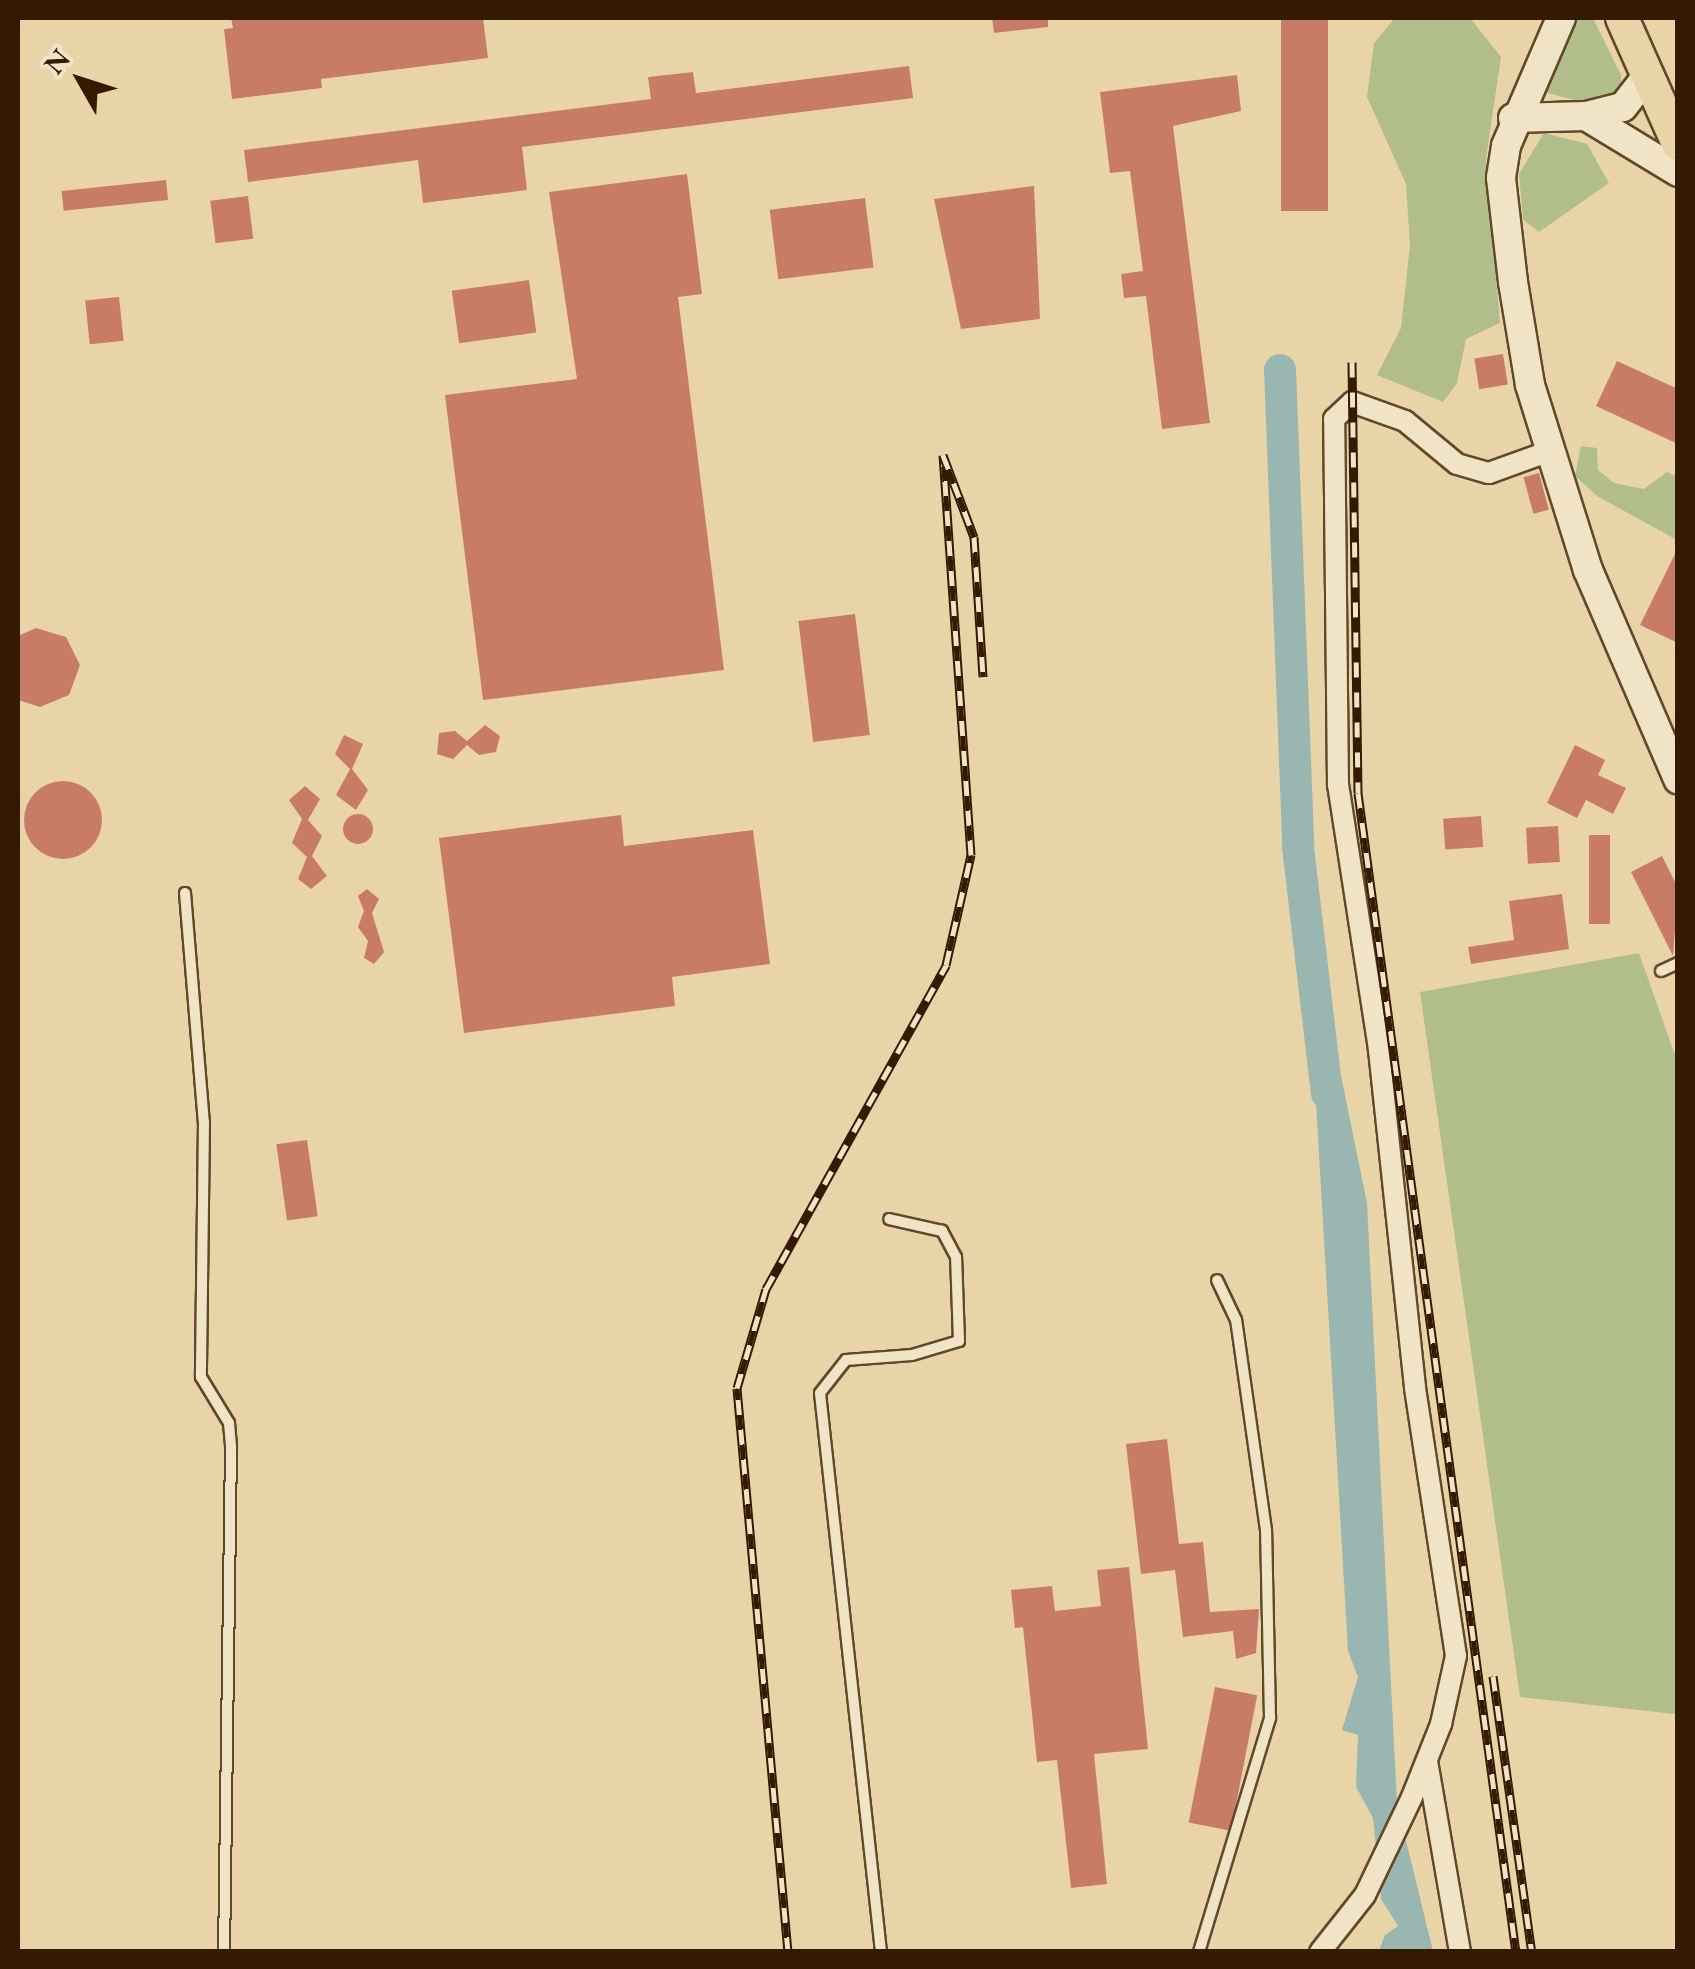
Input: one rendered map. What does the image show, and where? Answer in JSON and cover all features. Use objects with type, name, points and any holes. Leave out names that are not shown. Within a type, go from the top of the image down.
[{"type":"main road","points":[[1622,18],[1678,144]]},
{"type":"street","points":[[1561,18],[1514,118],[1501,178],[1513,282],[1530,385],[1588,570],[1678,779]]},
{"type":"street","points":[[1514,118],[1552,112],[1586,116],[1660,99]]},
{"type":"street","points":[[1586,116],[1678,172]]},
{"type":"street","points":[[1320,1952],[1365,1895],[1412,1796],[1427,1759],[1456,1656],[1415,1387],[1380,1049],[1338,785],[1334,419],[1352,402],[1405,421],[1457,464],[1489,473],[1552,450]]},
{"type":"street","points":[[1427,1759],[1460,1952]]},
{"type":"lane","points":[[185,892],[204,1122],[201,1377],[229,1423],[230,1447],[224,1952]]},
{"type":"lane","points":[[1661,972],[1678,964]]},
{"type":"lane","points":[[881,1952],[820,1393],[846,1360],[912,1355],[958,1340],[956,1257],[942,1231],[889,1219]]},
{"type":"lane","points":[[1199,1952],[1270,1718],[1266,1530],[1236,1320],[1217,1280]]},
{"type":"green space","points":[[1395,18],[1470,18],[1501,57],[1486,159],[1500,323],[1466,339],[1457,383],[1443,402],[1377,375],[1401,328],[1410,245],[1406,184],[1367,97],[1374,43]]},
{"type":"green space","points":[[1577,18],[1593,18],[1621,75],[1622,88],[1609,100],[1582,102],[1544,92],[1539,80]]},
{"type":"green space","points":[[1544,133],[1587,144],[1609,183],[1539,232],[1523,220],[1519,174]]},
{"type":"green space","points":[[1581,446],[1597,448],[1598,470],[1614,483],[1644,489],[1667,472],[1677,477],[1677,540],[1597,496],[1575,476]]},
{"type":"green space","points":[[1639,953],[1677,1061],[1677,1735],[1675,1714],[1520,1697],[1420,992]]},
{"type":"water","points":[[1313,1051],[1336,1051],[1367,1203],[1397,1804],[1433,1951],[1379,1951],[1385,1935],[1398,1926],[1381,1899],[1373,1818],[1356,1787],[1358,1735],[1342,1730],[1358,1677],[1348,1651]]},
{"type":"building","points":[[231,18],[483,18],[488,58],[321,79],[322,88],[232,99],[224,29],[233,28]]},
{"type":"building","points":[[992,18],[1048,18],[1048,27],[994,33]]},
{"type":"building","points":[[1281,18],[1328,18],[1328,211],[1281,211]]},
{"type":"building","points":[[909,66],[913,98],[522,147],[527,190],[423,203],[418,160],[248,182],[244,150],[651,99],[648,77],[693,72],[696,93]]},
{"type":"building","points":[[1237,75],[1241,111],[1173,126],[1210,423],[1162,429],[1146,296],[1124,298],[1121,274],[1143,271],[1130,171],[1110,173],[1100,92]]},
{"type":"building","points":[[687,174],[702,294],[678,297],[724,670],[483,700],[445,395],[577,379],[549,192]]},
{"type":"building","points":[[166,180],[168,200],[64,211],[62,191]]},
{"type":"building","points":[[1034,186],[1040,319],[961,329],[934,199]]},
{"type":"building","points":[[248,196],[253,239],[216,243],[210,201]]},
{"type":"building","points":[[865,198],[874,267],[778,279],[770,210]]},
{"type":"building","points":[[529,280],[536,332],[459,343],[452,291]]},
{"type":"building","points":[[119,297],[124,341],[90,344],[85,301]]},
{"type":"building","points":[[1503,354],[1508,385],[1479,389],[1474,359]]},
{"type":"building","points":[[1617,361],[1678,389],[1678,444],[1596,406]]},
{"type":"building","points":[[1539,473],[1549,510],[1533,514],[1524,477]]},
{"type":"building","points":[[1678,548],[1678,643],[1640,625]]},
{"type":"building","points":[[855,614],[870,735],[813,742],[798,621]]},
{"type":"building","points":[[36,628],[66,637],[80,665],[69,695],[40,707],[18,700],[18,636]]},
{"type":"building","points":[[485,725],[500,736],[496,752],[479,755],[467,745],[453,759],[437,754],[439,733],[455,731],[467,741]]},
{"type":"building","points":[[344,735],[363,744],[352,769],[368,790],[356,810],[336,795],[350,769],[335,754]]},
{"type":"building","points":[[1575,745],[1605,760],[1598,775],[1626,788],[1613,814],[1586,800],[1577,818],[1547,803]]},
{"type":"building","points":[[63,781],[78,784],[90,793],[99,805],[99,835],[90,847],[78,856],[63,859],[48,856],[36,847],[27,835],[24,820],[27,805],[36,793],[48,784]]},
{"type":"building","points":[[305,786],[320,799],[308,820],[322,836],[312,856],[327,876],[311,889],[298,879],[307,857],[292,843],[302,819],[289,800]]},
{"type":"building","points":[[358,814],[369,818],[373,829],[369,840],[358,844],[347,840],[343,829],[347,818]]},
{"type":"building","points":[[621,815],[624,846],[753,830],[770,964],[672,977],[675,1006],[464,1033],[439,838]]},
{"type":"building","points":[[1481,816],[1483,847],[1445,850],[1443,819]]},
{"type":"building","points":[[1558,826],[1560,862],[1528,864],[1526,828]]},
{"type":"building","points":[[1589,835],[1610,835],[1610,924],[1589,924]]},
{"type":"building","points":[[1662,856],[1678,888],[1673,956],[1631,872]]},
{"type":"building","points":[[367,889],[379,899],[372,913],[384,952],[374,964],[364,958],[368,941],[358,927],[364,911],[358,896]]},
{"type":"building","points":[[1562,894],[1569,949],[1471,964],[1468,947],[1514,940],[1509,901]]},
{"type":"building","points":[[307,1140],[318,1216],[287,1221],[276,1144]]},
{"type":"building","points":[[1167,1439],[1179,1544],[1203,1542],[1210,1612],[1259,1609],[1256,1653],[1236,1659],[1233,1631],[1183,1637],[1175,1570],[1141,1574],[1126,1444]]},
{"type":"building","points":[[1129,1567],[1148,1749],[1094,1754],[1107,1884],[1071,1888],[1057,1760],[1037,1762],[1023,1627],[1015,1628],[1011,1590],[1052,1586],[1055,1611],[1101,1606],[1097,1570]]},
{"type":"building","points":[[1215,1687],[1257,1695],[1231,1831],[1189,1822]]},
{"type":"waterway","points":[[1280,370],[1298,847],[1327,1093]]},
{"type":"railway","points":[[1352,362],[1358,793],[1516,1952]]},
{"type":"railway","points":[[788,1952],[737,1388],[766,1289],[946,965],[971,855],[943,455],[974,537],[983,677]]},
{"type":"railway","points":[[1493,1676],[1532,1952]]}]
